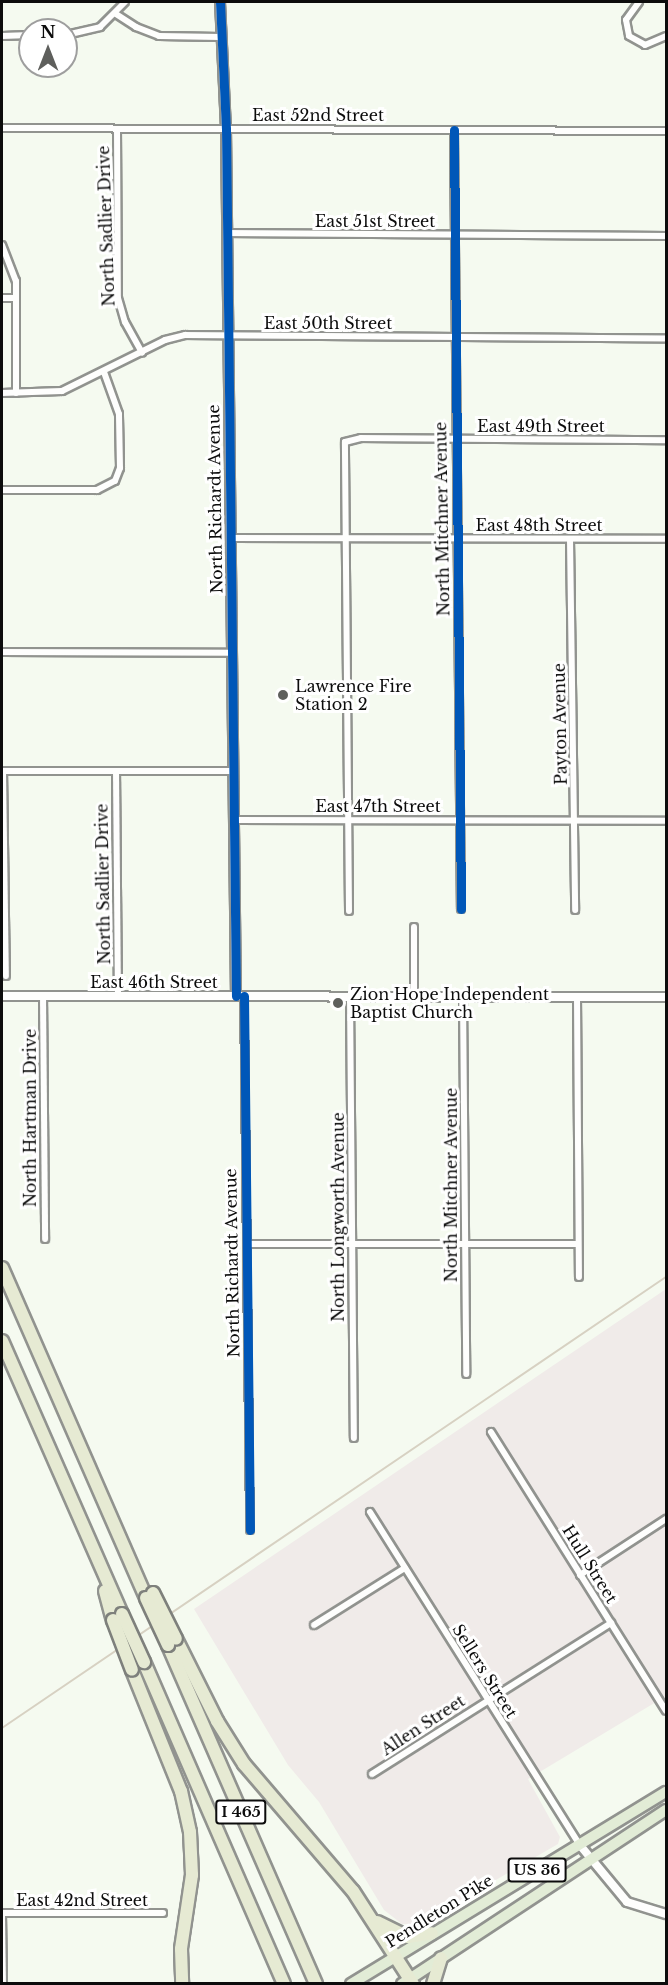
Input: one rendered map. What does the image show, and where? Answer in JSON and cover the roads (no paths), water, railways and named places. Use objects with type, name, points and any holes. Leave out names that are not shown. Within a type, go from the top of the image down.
[{"type":"highway","name":"I 465","points":[[2,1268],[100,1492],[172,1642],[315,1981]]},
{"type":"highway","name":"I 465","points":[[2,1341],[97,1561],[117,1617],[144,1662],[284,1983]]},
{"type":"highway","points":[[117,1617],[132,1670],[181,1791],[190,1832],[192,1875],[181,1949],[182,1983]]},
{"type":"highway","points":[[172,1642],[244,1764],[374,1919],[408,1982]]},
{"type":"highway","points":[[374,1919],[408,1937],[432,1933]]},
{"type":"highway","points":[[433,1983],[441,1958]]},
{"type":"main road","name":"Pendleton Pike","points":[[351,1983],[666,1792]]},
{"type":"main road","name":"US 36","points":[[441,1958],[666,1810]]},
{"type":"main road","points":[[408,1982],[441,1958]]},
{"type":"street","points":[[78,33],[93,30],[116,14],[124,2]]},
{"type":"street","name":"North Richardt Avenue","points":[[220,2],[226,129],[234,820],[247,1244],[250,1530]]},
{"type":"street","points":[[639,2],[625,25],[629,36],[641,44],[653,44],[666,36]]},
{"type":"street","points":[[116,14],[136,27],[159,36],[220,37]]},
{"type":"street","points":[[2,36],[18,35]]},
{"type":"street","name":"East 52nd Street","points":[[2,128],[666,131]]},
{"type":"street","name":"North Sadlier Drive","points":[[117,129],[118,298],[123,319],[142,352]]},
{"type":"street","name":"North Mitchner Avenue","points":[[454,130],[453,235],[461,909]]},
{"type":"street","name":"East 51st Street","points":[[227,233],[666,236]]},
{"type":"street","points":[[2,245],[14,270],[16,393]]},
{"type":"street","points":[[2,298],[16,298]]},
{"type":"street","name":"East 50th Street","points":[[2,393],[62,391],[178,336],[666,338]]},
{"type":"street","points":[[2,489],[97,490],[114,483],[120,468],[119,414],[104,372]]},
{"type":"street","name":"East 49th Street","points":[[346,538],[345,442],[361,438],[666,440]]},
{"type":"street","name":"East 48th Street","points":[[231,538],[666,539]]},
{"type":"street","points":[[346,538],[349,911]]},
{"type":"street","name":"Payton Avenue","points":[[570,539],[575,910]]},
{"type":"street","points":[[2,652],[232,653]]},
{"type":"street","points":[[6,976],[2,771],[234,771]]},
{"type":"street","name":"North Sadlier Drive","points":[[116,771],[118,996]]},
{"type":"street","name":"East 47th Street","points":[[234,820],[666,821]]},
{"type":"street","points":[[414,927],[414,996]]},
{"type":"street","name":"East 46th Street","points":[[2,996],[666,997]]},
{"type":"street","name":"North Hartman Drive","points":[[43,996],[45,1239]]},
{"type":"street","name":"North Longworth Avenue","points":[[350,996],[354,1438]]},
{"type":"street","name":"North Mitchner Avenue","points":[[463,996],[466,1374]]},
{"type":"street","points":[[576,997],[579,1276]]},
{"type":"street","points":[[247,1244],[578,1244]]},
{"type":"street","name":"Hull Street","points":[[491,1432],[666,1711]]},
{"type":"street","name":"Sellers Street","points":[[370,1512],[579,1845]]},
{"type":"street","points":[[580,1575],[666,1519]]},
{"type":"street","points":[[314,1625],[405,1568]]},
{"type":"street","name":"Allen Street","points":[[372,1774],[611,1623]]},
{"type":"street","points":[[579,1845],[588,1860],[627,1902],[666,1914]]},
{"type":"street","name":"East 42nd Street","points":[[2,1914],[164,1913]]},
{"type":"street","points":[[2,1914],[3,1983]]},
{"type":"railway","points":[[2,1728],[666,1277]]},
{"type":"place","name":"Lawrence Fire Station 2","points":[[283,695]]},
{"type":"place","name":"Zion Hope Independent Baptist Church","points":[[338,1003]]}]
